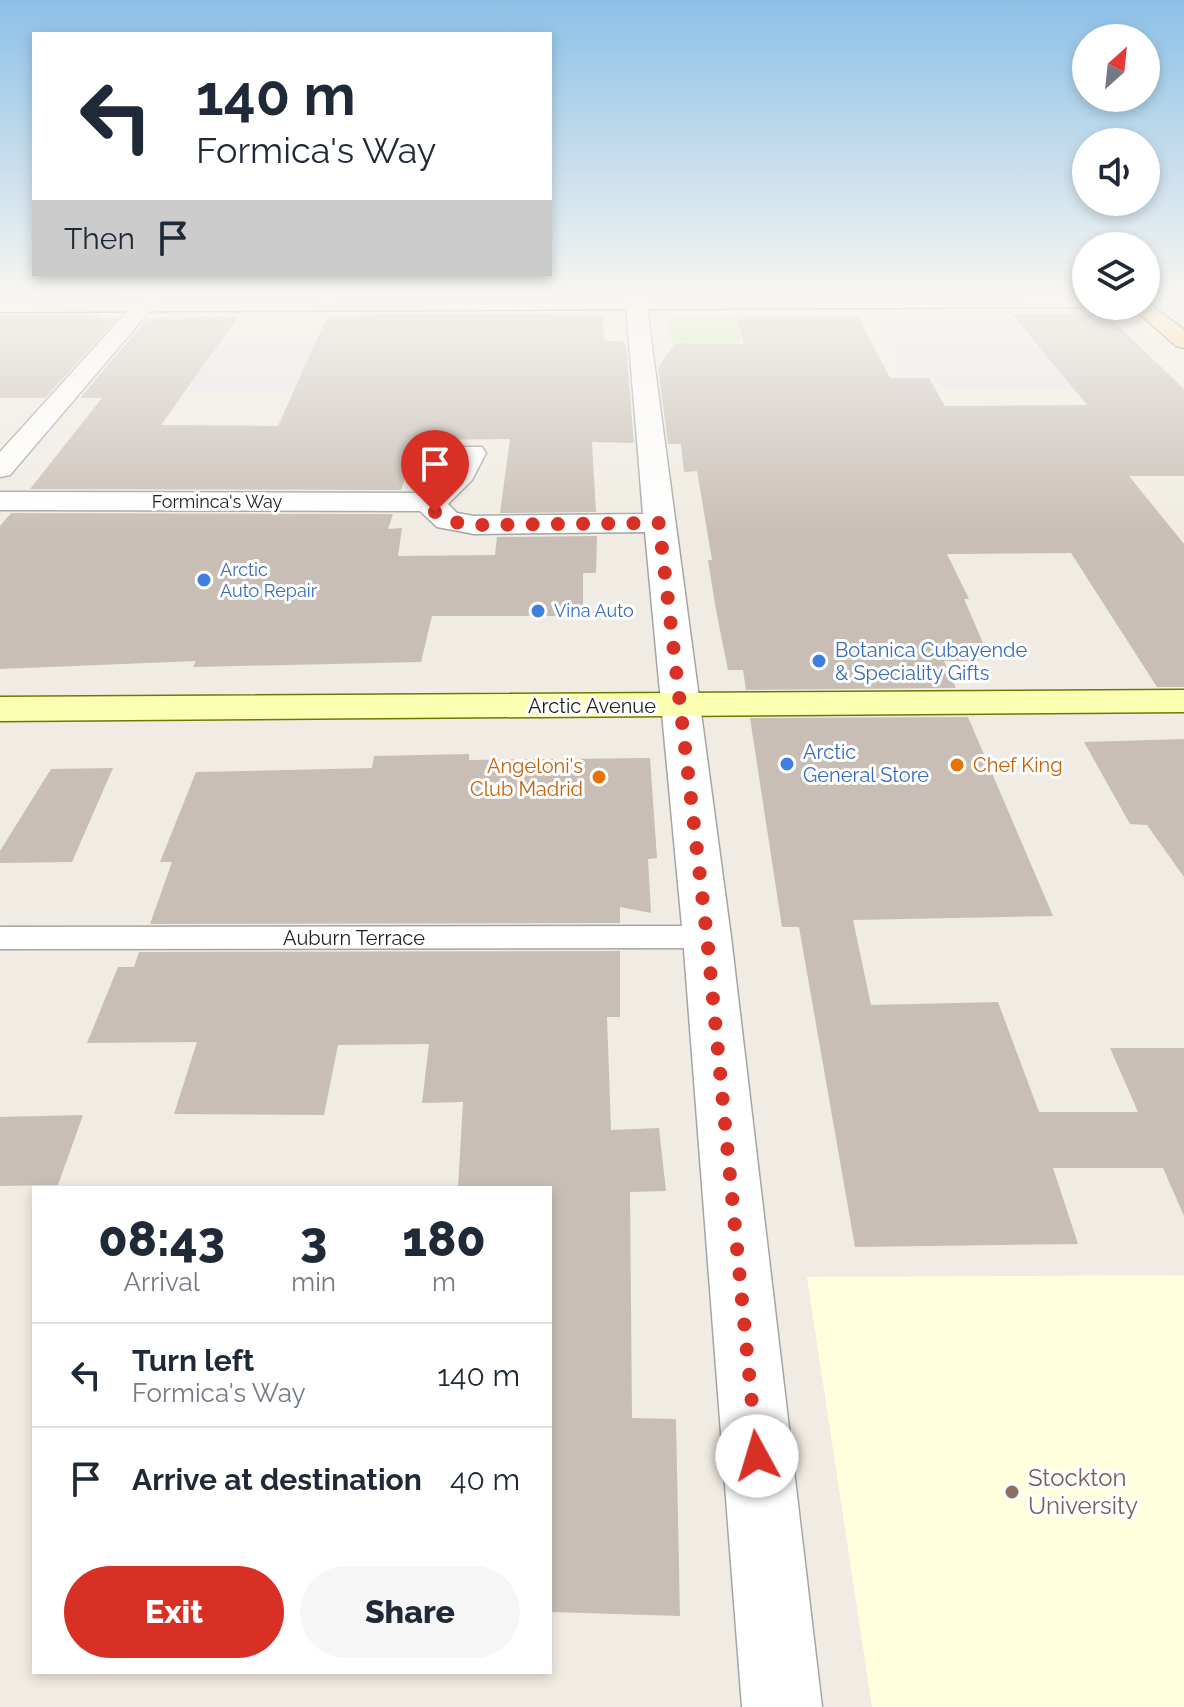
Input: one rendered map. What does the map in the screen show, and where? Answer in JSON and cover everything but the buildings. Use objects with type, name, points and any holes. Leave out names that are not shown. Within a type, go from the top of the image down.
[{"type":"street","points":[[0,469],[83,374]]},
{"type":"street","points":[[644,374],[707,937],[782,1707]]},
{"type":"street","points":[[472,453],[463,475],[433,502],[435,512],[448,521],[474,525],[659,523]]},
{"type":"street","name":"Forminca's Way","points":[[0,501],[433,502]]},
{"type":"street","name":"Arctic Avenue","points":[[0,709],[1184,701]]},
{"type":"lane","name":"Auburn Terrace","points":[[0,938],[707,937]]},
{"type":"shaded area","points":[[199,374],[359,374],[353,390],[188,392]]},
{"type":"shaded area","points":[[902,374],[1117,374],[1162,389],[940,389],[933,376],[904,377]]},
{"type":"shaded area","name":"Stockton University","points":[[1184,1275],[1184,1707],[872,1707],[807,1277]]},
{"type":"place","name":"Arctic Auto Repair","points":[[204,580]]},
{"type":"place","name":"Vina Auto","points":[[538,611]]},
{"type":"place","name":"Botanica Cubayende & Speciality Gifts","points":[[819,661]]},
{"type":"place","name":"Arctic General Store","points":[[787,764]]},
{"type":"place","name":"Chef King","points":[[957,765]]},
{"type":"place","name":"Angeloni's Club Madrid","points":[[599,777]]},
{"type":"place","name":"Stockton University","points":[[1012,1492]]},
{"type":"route","points":[[435,512],[448,521],[474,525],[659,523],[707,937],[757,1456]]}]
